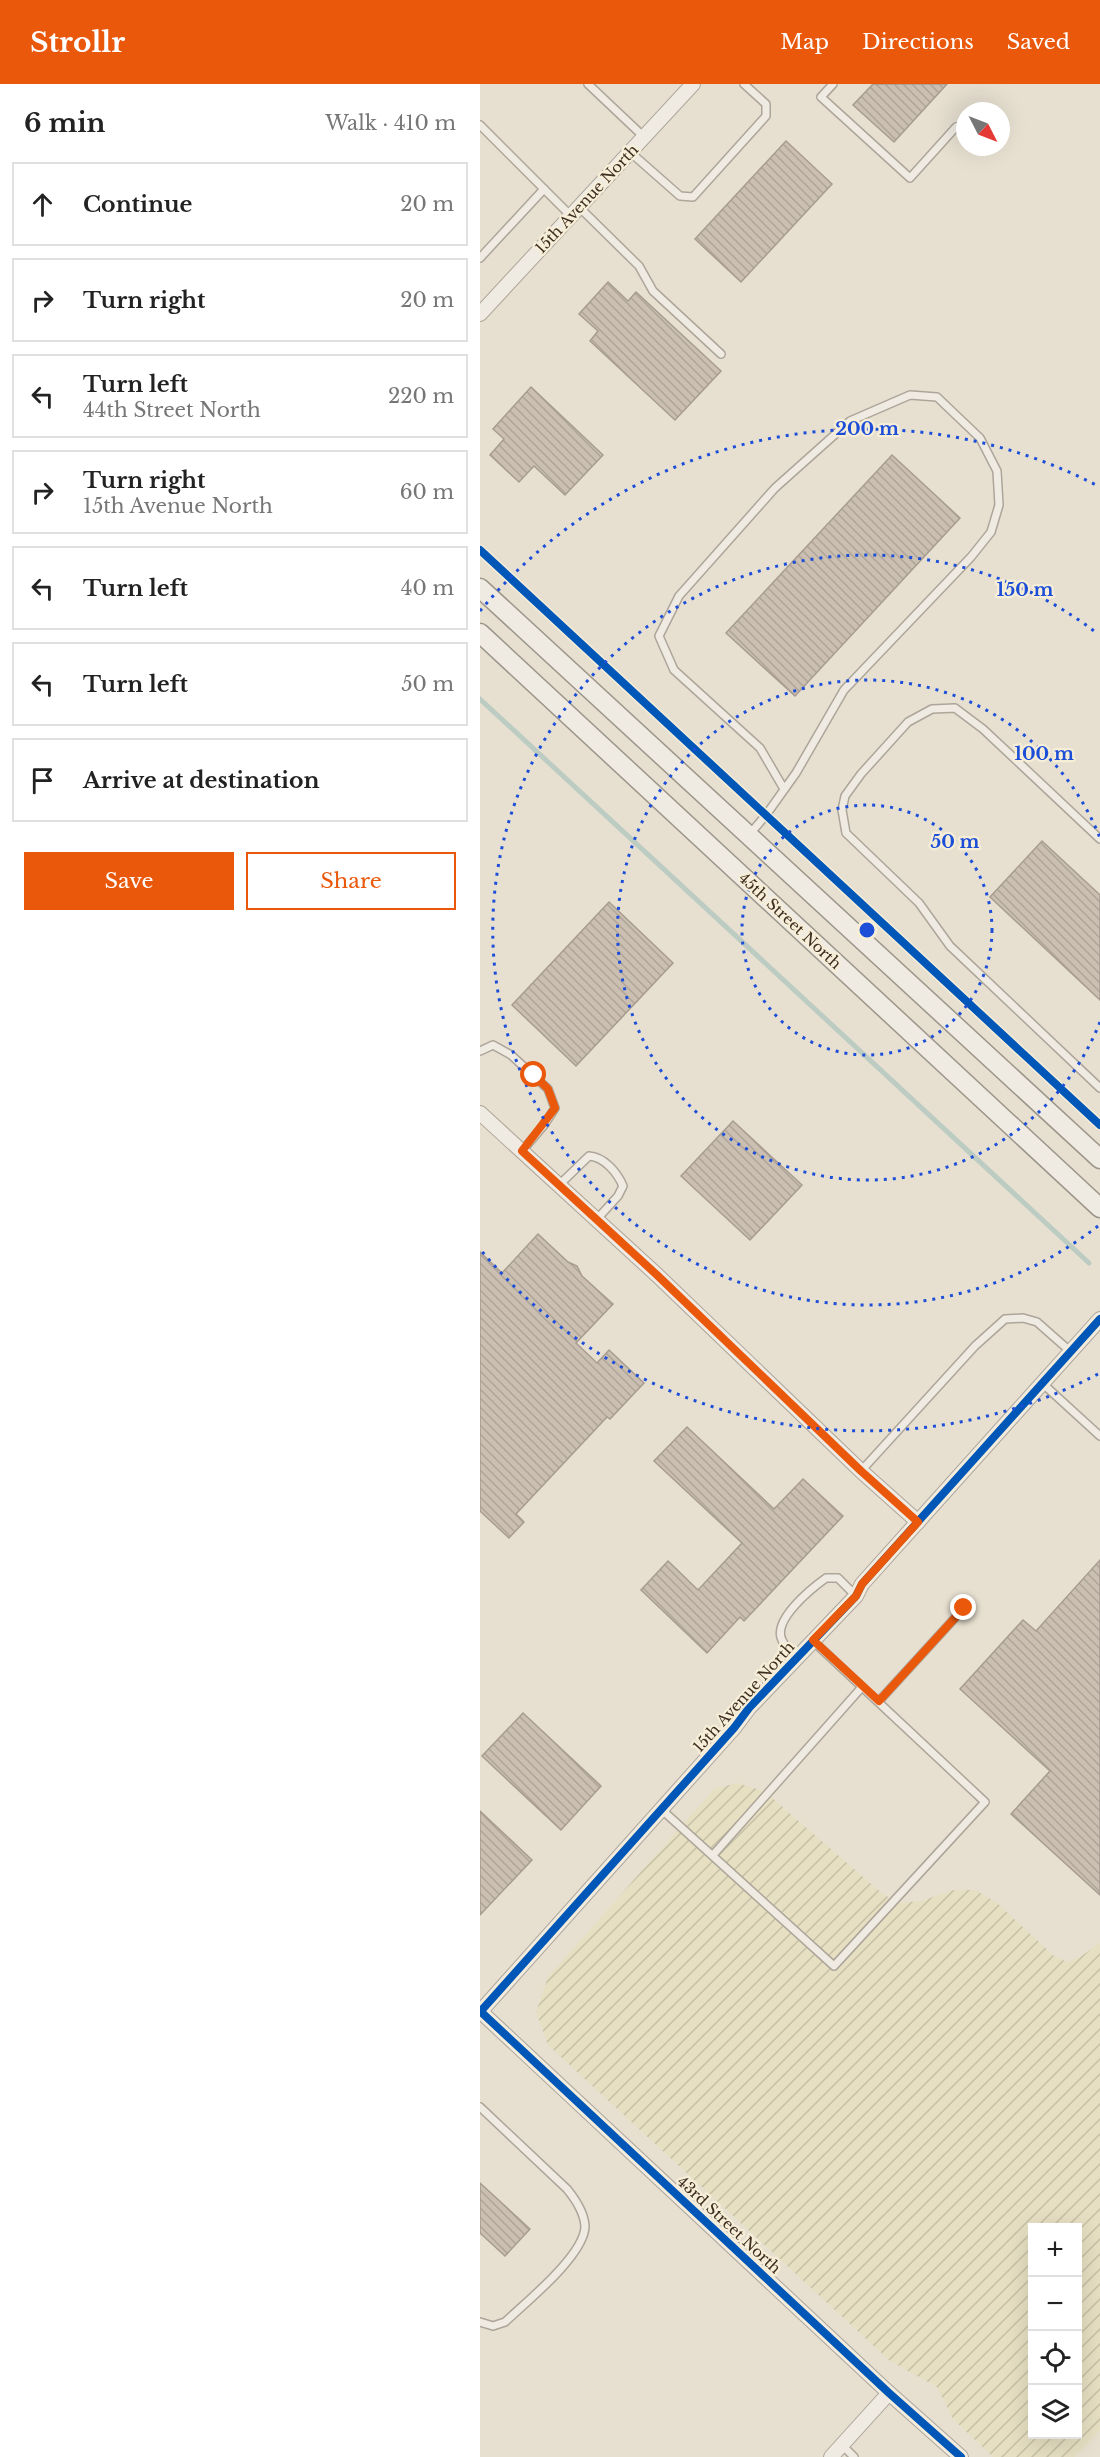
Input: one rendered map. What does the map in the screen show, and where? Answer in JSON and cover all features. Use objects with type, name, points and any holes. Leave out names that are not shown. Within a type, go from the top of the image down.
[{"type":"main road","points":[[480,588],[1100,1159]]},
{"type":"main road","name":"45th Street North","points":[[480,633],[1100,1208]]},
{"type":"street","name":"15th Avenue North","points":[[480,314],[693,84]]},
{"type":"street","points":[[480,1113],[597,1219],[784,1395],[861,1471],[918,1522]]},
{"type":"street","name":"15th Avenue North","points":[[480,2012],[734,1728],[749,1708],[856,1596],[862,1584],[1100,1319]]},
{"type":"street","name":"43rd Street North","points":[[480,2012],[889,2393],[961,2457]]},
{"type":"street","points":[[831,2457],[889,2393]]},
{"type":"lane","points":[[588,84],[644,136]]},
{"type":"lane","points":[[630,152],[680,196],[693,197],[766,116],[765,104],[744,84]]},
{"type":"lane","points":[[833,84],[821,97],[910,178],[956,127]]},
{"type":"lane","points":[[480,125],[544,189],[575,212],[639,267],[653,291],[721,354]]},
{"type":"lane","points":[[480,258],[544,189]]},
{"type":"lane","points":[[749,834],[784,789],[844,690],[971,557],[991,532],[999,505],[997,471],[980,438],[937,397],[910,395],[850,421],[775,488],[680,596],[659,636],[674,670],[760,748],[784,789]]},
{"type":"lane","points":[[1100,839],[983,729],[955,708],[933,709],[908,722],[861,774],[845,796],[842,810],[846,833],[919,903],[950,946],[1100,1088]]},
{"type":"lane","points":[[480,1051],[493,1045],[512,1055],[548,1089],[555,1108],[522,1151]]},
{"type":"lane","points":[[559,1185],[589,1156],[599,1157],[619,1176],[623,1186],[618,1196],[597,1219]]},
{"type":"lane","points":[[861,1471],[975,1346],[1005,1319],[1023,1318],[1036,1322],[1071,1352]]},
{"type":"lane","points":[[1042,1382],[1100,1436]]},
{"type":"lane","points":[[796,1659],[781,1639],[780,1630],[782,1622],[791,1609],[826,1578],[838,1578],[856,1596]]},
{"type":"lane","points":[[879,1701],[964,1608]]},
{"type":"lane","points":[[661,1809],[834,1966],[985,1802],[813,1640]]},
{"type":"lane","points":[[713,1855],[862,1687]]},
{"type":"lane","points":[[480,2107],[567,2189],[580,2208],[585,2229],[579,2245],[566,2261],[505,2322],[493,2326],[480,2322]]},
{"type":"lane","points":[[842,2445],[854,2457]]},
{"type":"shaded area","points":[[737,1783],[764,1791],[884,1895],[901,1903],[921,1901],[954,1890],[975,1890],[996,1902],[1054,1956],[1067,1962],[1080,1957],[1100,1943],[1100,2430],[1075,2457],[993,2457],[953,2419],[937,2387],[890,2361],[548,2045],[536,2012],[548,1977],[714,1789]]},
{"type":"building","points":[[873,84],[947,84],[894,142],[853,105]]},
{"type":"building","points":[[786,141],[832,184],[741,282],[695,239]]},
{"type":"building","points":[[608,282],[628,301],[636,292],[721,371],[675,420],[590,341],[598,331],[579,314]]},
{"type":"building","points":[[531,387],[603,455],[565,495],[534,466],[519,482],[490,455],[504,439],[493,429]]},
{"type":"building","points":[[892,455],[960,518],[795,696],[726,633]]},
{"type":"building","points":[[1042,841],[1100,895],[1100,1000],[990,897]]},
{"type":"building","points":[[609,902],[673,963],[576,1066],[512,1005]]},
{"type":"building","points":[[733,1121],[802,1185],[750,1240],[681,1176]]},
{"type":"building","points":[[538,1234],[568,1262],[577,1266],[582,1276],[613,1304],[576,1343],[597,1363],[609,1350],[644,1383],[610,1419],[607,1417],[516,1514],[524,1522],[509,1538],[480,1511],[480,1252],[502,1273]]},
{"type":"building","points":[[687,1427],[774,1509],[803,1479],[843,1516],[744,1621],[740,1617],[707,1653],[641,1590],[668,1561],[698,1590],[742,1543],[654,1461]]},
{"type":"building","points":[[1100,1560],[1100,1895],[1011,1814],[1050,1771],[960,1689],[1023,1620],[1036,1631]]},
{"type":"building","points":[[523,1713],[601,1786],[561,1830],[482,1756]]},
{"type":"building","points":[[480,1811],[532,1860],[480,1915]]},
{"type":"building","points":[[480,2183],[530,2229],[505,2256],[480,2233]]},
{"type":"waterway","points":[[480,699],[1089,1263]]},
{"type":"cycle path","points":[[480,550],[1100,1125]]},
{"type":"cycle path","points":[[480,2012],[734,1728],[749,1708],[856,1596],[862,1584],[1100,1319]]},
{"type":"cycle path","points":[[480,2011],[889,2393],[961,2457]]},
{"type":"route","points":[[534,1075],[548,1089],[555,1108],[522,1151],[657,1275],[861,1471],[918,1522],[862,1584],[856,1596],[813,1640],[879,1701],[964,1608]]}]
